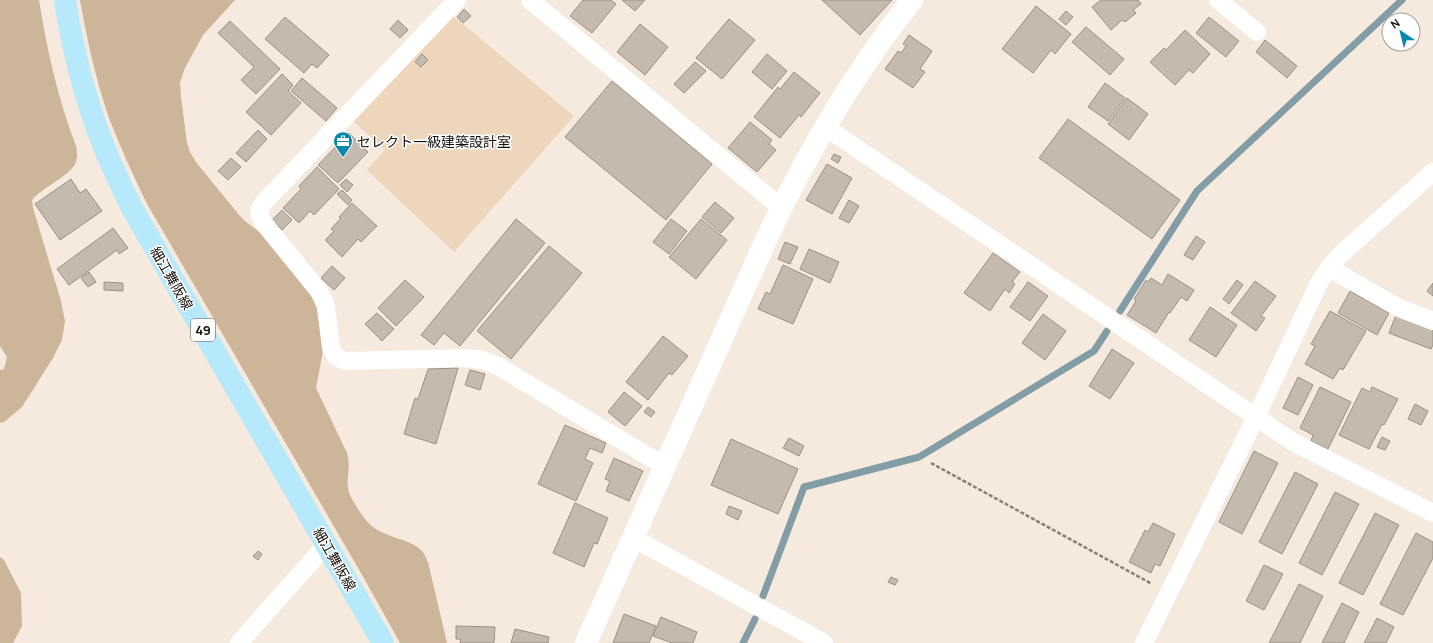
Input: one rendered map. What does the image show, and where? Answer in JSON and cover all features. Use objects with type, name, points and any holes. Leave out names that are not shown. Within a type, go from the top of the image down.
[{"type":"main road","name":"細江舞阪線","points":[[65,0],[70,34],[81,79],[95,124],[112,167],[133,210],[383,643]]},
{"type":"street","points":[[456,0],[264,202],[259,211],[262,221],[323,298],[326,307],[331,348],[336,357],[345,361],[467,358],[483,360],[498,366],[651,458],[666,464]]},
{"type":"street","points":[[530,0],[773,201],[782,206]]},
{"type":"street","points":[[586,643],[782,206],[825,127],[862,69],[912,0]]},
{"type":"street","points":[[1218,0],[1257,32]]},
{"type":"street","points":[[825,127],[1287,438],[1433,513]]},
{"type":"street","points":[[1144,643],[1256,417],[1320,281],[1339,256],[1433,172]]},
{"type":"street","points":[[1329,268],[1399,308],[1433,321]]},
{"type":"street","points":[[632,539],[653,549],[824,643]]},
{"type":"street","points":[[239,643],[327,544]]},
{"type":"path","points":[[931,463],[1169,594]]},
{"type":"shaded area","points":[[0,0],[39,0],[54,74],[76,146],[77,155],[75,164],[67,173],[32,200],[33,208],[61,301],[65,321],[62,340],[53,358],[22,407],[4,422],[0,423],[0,370],[4,369],[7,357],[0,346]]},
{"type":"shaded area","points":[[80,0],[235,0],[203,35],[185,68],[180,82],[187,143],[196,162],[239,215],[262,234],[311,295],[317,309],[323,351],[316,388],[347,453],[349,464],[348,490],[357,508],[373,527],[385,534],[412,544],[423,552],[428,562],[447,643],[400,643],[146,202],[131,171],[104,104],[92,60]]},
{"type":"shaded area","points":[[453,16],[574,116],[454,252],[367,170],[385,150],[353,121]]},
{"type":"shaded area","points":[[0,557],[4,560],[21,593],[22,626],[13,643],[0,643]]},
{"type":"building","points":[[583,0],[611,0],[616,4],[592,33],[570,16]]},
{"type":"building","points":[[622,0],[645,0],[635,11]]},
{"type":"building","points":[[822,0],[892,0],[860,35]]},
{"type":"building","points":[[1101,0],[1138,0],[1141,4],[1133,10],[1136,13],[1125,22],[1122,20],[1111,30],[1092,7]]},
{"type":"building","points":[[1036,6],[1071,34],[1055,54],[1051,50],[1033,73],[1002,49]]},
{"type":"building","points":[[464,9],[471,16],[463,23],[457,17]]},
{"type":"building","points":[[1066,11],[1073,17],[1066,25],[1059,19]]},
{"type":"building","points":[[285,17],[329,55],[317,68],[312,64],[304,73],[265,39]]},
{"type":"building","points":[[1209,17],[1239,41],[1226,57],[1196,33]]},
{"type":"building","points":[[729,19],[755,40],[722,79],[696,58]]},
{"type":"building","points":[[398,20],[408,30],[400,38],[390,29]]},
{"type":"building","points":[[230,21],[280,69],[256,94],[241,80],[254,67],[218,33]]},
{"type":"building","points":[[640,24],[668,47],[645,75],[617,52]]},
{"type":"building","points":[[1086,27],[1124,59],[1110,75],[1072,42]]},
{"type":"building","points":[[1185,30],[1210,54],[1193,73],[1189,70],[1175,85],[1150,62],[1164,48],[1166,50]]},
{"type":"building","points":[[909,35],[932,51],[920,69],[925,72],[913,88],[885,69],[898,51],[901,53],[906,46],[903,44]]},
{"type":"building","points":[[1265,40],[1297,66],[1287,78],[1256,52]]},
{"type":"building","points":[[422,54],[428,60],[421,67],[415,62]]},
{"type":"building","points":[[767,54],[787,71],[772,89],[752,72]]},
{"type":"building","points":[[695,62],[706,71],[684,93],[674,84]]},
{"type":"building","points":[[794,72],[820,93],[801,117],[799,115],[780,138],[754,117],[778,87],[780,89]]},
{"type":"building","points":[[282,74],[293,85],[288,91],[301,103],[271,135],[246,112]]},
{"type":"building","points":[[302,78],[337,108],[326,121],[291,91]]},
{"type":"building","points":[[612,81],[712,164],[666,220],[565,137]]},
{"type":"building","points":[[1105,83],[1125,98],[1108,121],[1088,107]]},
{"type":"building","points":[[1127,98],[1148,114],[1129,140],[1108,124]]},
{"type":"building","points":[[1068,119],[1180,200],[1152,239],[1039,158]]},
{"type":"building","points":[[750,122],[772,140],[769,144],[776,150],[757,172],[728,148]]},
{"type":"building","points":[[258,130],[267,139],[246,162],[236,153]]},
{"type":"building","points":[[349,133],[368,152],[338,183],[318,165]]},
{"type":"building","points":[[834,154],[841,157],[838,163],[831,159]]},
{"type":"building","points":[[231,158],[241,167],[228,180],[218,171]]},
{"type":"building","points":[[827,164],[852,178],[832,214],[806,200]]},
{"type":"building","points":[[317,167],[339,189],[314,215],[310,211],[299,223],[283,208],[301,189],[299,186]]},
{"type":"building","points":[[71,179],[80,193],[86,189],[102,211],[60,240],[35,204]]},
{"type":"building","points":[[346,179],[353,185],[347,192],[340,185]]},
{"type":"building","points":[[342,190],[352,200],[348,205],[337,194]]},
{"type":"building","points":[[849,200],[859,206],[849,223],[839,218]]},
{"type":"building","points":[[715,202],[734,218],[721,233],[702,217]]},
{"type":"building","points":[[352,203],[377,226],[361,242],[358,239],[342,257],[325,240],[334,231],[331,229],[341,218],[339,217]]},
{"type":"building","points":[[282,210],[292,220],[282,230],[272,220]]},
{"type":"building","points":[[516,219],[545,243],[460,346],[444,333],[434,345],[421,335]]},
{"type":"building","points":[[671,219],[687,231],[669,254],[653,242]]},
{"type":"building","points":[[701,219],[727,240],[696,279],[669,257]]},
{"type":"building","points":[[113,228],[128,248],[119,254],[117,250],[69,285],[57,269]]},
{"type":"building","points":[[1196,236],[1205,242],[1193,260],[1184,255]]},
{"type":"building","points":[[785,242],[798,247],[790,264],[778,259]]},
{"type":"building","points":[[549,246],[582,273],[511,359],[477,331]]},
{"type":"building","points":[[809,249],[839,262],[830,283],[800,269]]},
{"type":"building","points":[[993,253],[1020,272],[1012,282],[1015,284],[1009,293],[1005,289],[990,311],[964,293]]},
{"type":"building","points":[[783,265],[813,279],[793,324],[758,309],[766,292],[770,294]]},
{"type":"building","points":[[332,266],[345,278],[334,290],[321,278]]},
{"type":"building","points":[[89,272],[96,282],[88,287],[81,278]]},
{"type":"building","points":[[1168,274],[1194,290],[1187,301],[1181,297],[1170,313],[1169,312],[1156,333],[1127,315],[1136,301],[1134,299],[1146,280],[1148,282],[1151,278],[1162,285]]},
{"type":"building","points":[[405,280],[424,297],[396,326],[378,308]]},
{"type":"building","points":[[1237,280],[1243,285],[1229,304],[1223,299]]},
{"type":"building","points":[[1255,281],[1276,296],[1261,316],[1265,318],[1256,331],[1231,313]]},
{"type":"building","points":[[104,282],[123,283],[123,291],[104,290]]},
{"type":"building","points":[[1028,282],[1048,296],[1030,321],[1010,307]]},
{"type":"building","points":[[1433,283],[1433,296],[1427,291]]},
{"type":"building","points":[[1350,291],[1389,313],[1377,335],[1338,313]]},
{"type":"building","points":[[1210,307],[1237,325],[1216,357],[1189,340]]},
{"type":"building","points":[[1330,311],[1366,331],[1343,370],[1340,368],[1333,379],[1305,364],[1315,346],[1311,344]]},
{"type":"building","points":[[377,313],[394,329],[382,341],[365,324]]},
{"type":"building","points":[[1043,314],[1066,331],[1045,360],[1022,343]]},
{"type":"building","points":[[1396,315],[1433,329],[1433,345],[1431,349],[1389,333]]},
{"type":"building","points":[[663,336],[688,356],[672,375],[669,373],[648,400],[626,382]]},
{"type":"building","points":[[1112,349],[1134,363],[1110,399],[1089,386]]},
{"type":"building","points":[[458,368],[436,444],[404,434],[415,398],[418,399],[428,369]]},
{"type":"building","points":[[470,370],[485,374],[480,390],[465,385]]},
{"type":"building","points":[[1298,377],[1313,385],[1298,415],[1283,408]]},
{"type":"building","points":[[1320,387],[1351,402],[1328,449],[1311,441],[1313,435],[1300,428]]},
{"type":"building","points":[[1372,387],[1398,399],[1384,425],[1382,424],[1369,449],[1339,435],[1362,388],[1370,392]]},
{"type":"building","points":[[624,392],[642,406],[625,426],[608,412]]},
{"type":"building","points":[[1415,404],[1428,411],[1421,425],[1408,419]]},
{"type":"building","points":[[648,407],[655,412],[651,417],[644,412]]},
{"type":"building","points":[[565,425],[606,443],[602,453],[590,448],[585,459],[593,463],[576,501],[538,484]]},
{"type":"building","points":[[1382,437],[1390,441],[1385,450],[1377,447]]},
{"type":"building","points":[[789,438],[804,446],[799,456],[783,448]]},
{"type":"building","points":[[731,439],[798,469],[778,514],[711,485]]},
{"type":"building","points":[[1254,451],[1278,463],[1242,534],[1219,522]]},
{"type":"building","points":[[614,458],[643,471],[629,501],[606,491],[610,481],[605,479]]},
{"type":"building","points":[[1295,472],[1318,484],[1282,554],[1259,542]]},
{"type":"building","points":[[1335,492],[1359,504],[1322,575],[1299,563]]},
{"type":"building","points":[[575,503],[608,518],[597,544],[594,543],[584,567],[553,553]]},
{"type":"building","points":[[729,506],[742,511],[738,520],[726,514]]},
{"type":"building","points":[[1375,513],[1399,525],[1363,595],[1339,583]]},
{"type":"building","points":[[1153,523],[1175,534],[1160,566],[1155,564],[1151,573],[1129,562],[1145,530],[1148,532]]},
{"type":"building","points":[[1416,533],[1433,542],[1433,558],[1403,615],[1380,604]]},
{"type":"building","points":[[258,551],[262,554],[258,560],[253,556]]},
{"type":"building","points":[[1264,565],[1283,574],[1264,610],[1246,601]]},
{"type":"building","points":[[891,577],[898,580],[895,585],[888,582]]},
{"type":"building","points":[[1299,584],[1323,596],[1300,643],[1269,643]]},
{"type":"building","points":[[1342,603],[1359,612],[1344,643],[1322,643]]},
{"type":"building","points":[[624,614],[656,626],[649,643],[613,643]]},
{"type":"building","points":[[661,617],[697,632],[693,643],[672,643],[653,636]]},
{"type":"building","points":[[1377,618],[1394,627],[1386,643],[1364,643]]},
{"type":"building","points":[[456,626],[495,627],[494,643],[460,643],[461,639],[456,639]]},
{"type":"building","points":[[515,629],[549,637],[548,643],[511,643]]},
{"type":"waterway","points":[[1120,311],[1197,191],[1402,0]]},
{"type":"waterway","points":[[763,596],[804,487],[919,457],[1094,351],[1107,331]]},
{"type":"waterway","points":[[743,643],[755,619]]},
{"type":"place","name":"セレクト一級建築設計室","points":[[343,158]]}]
